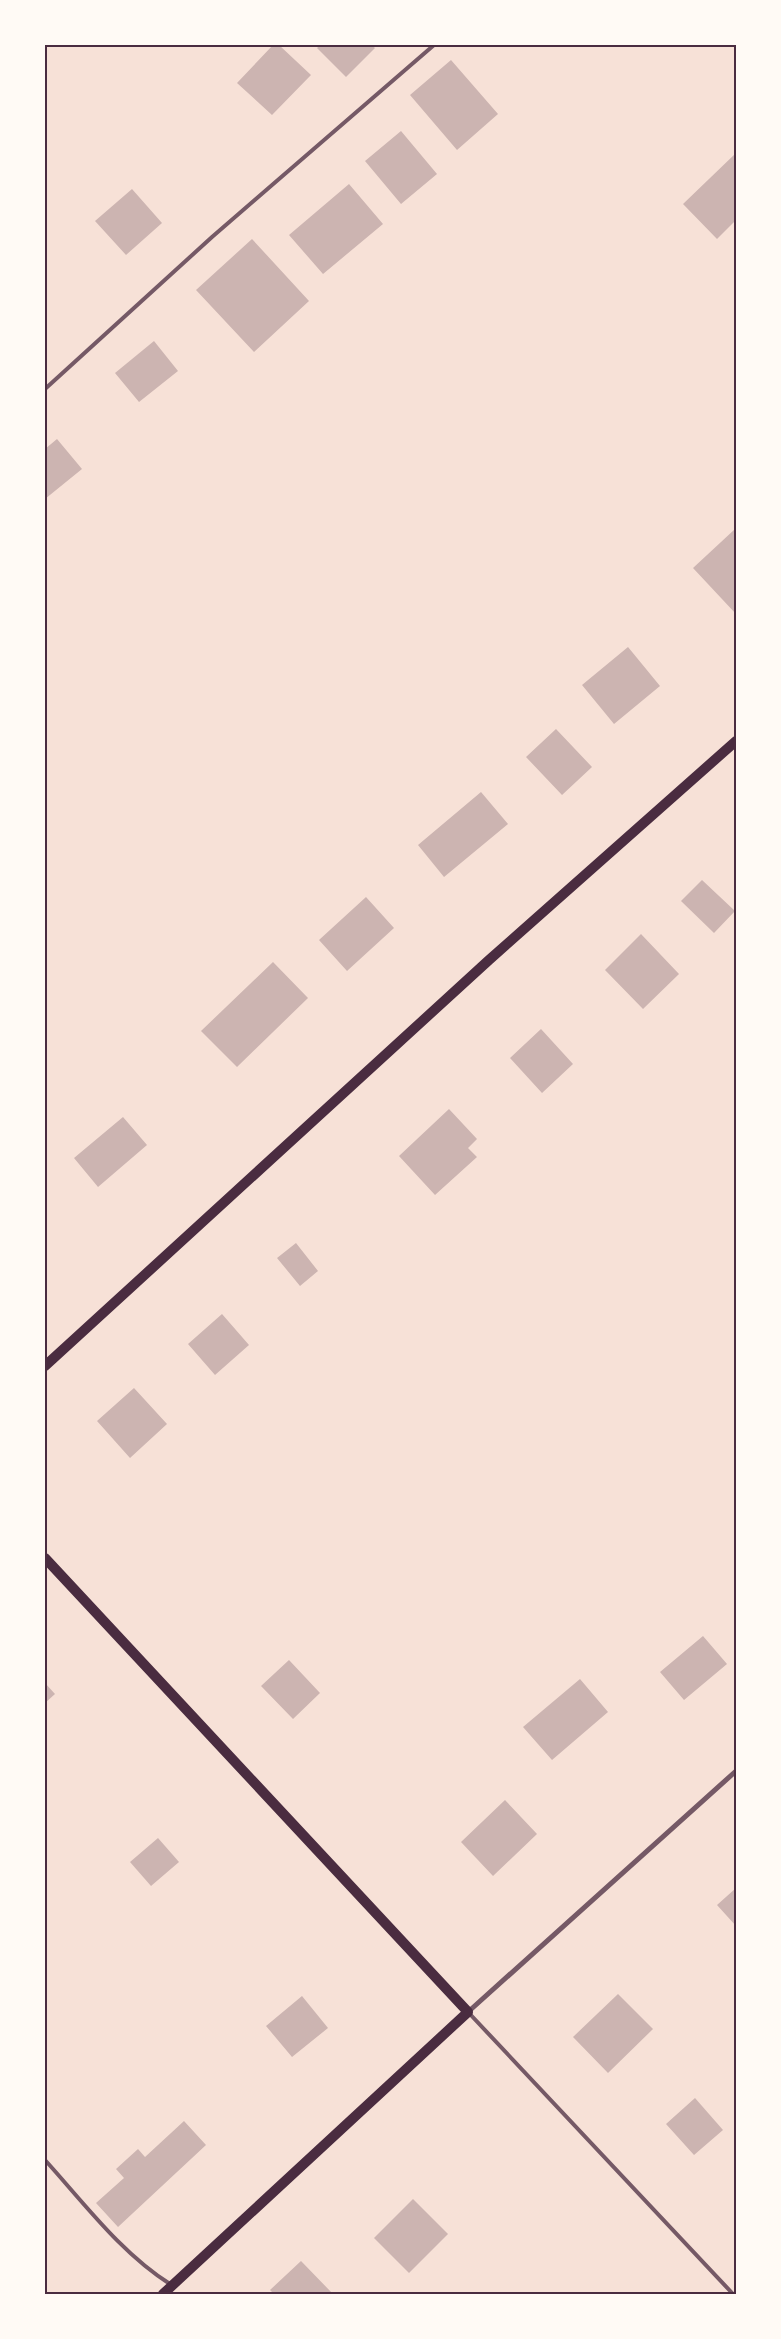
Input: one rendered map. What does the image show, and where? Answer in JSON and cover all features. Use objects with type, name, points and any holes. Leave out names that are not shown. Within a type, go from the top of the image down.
[{"type":"main road","points":[[45,1366],[489,960],[736,741]]},
{"type":"main road","points":[[45,1558],[468,2012],[162,2294]]},
{"type":"street","points":[[468,2012],[736,1771]]},
{"type":"lane","points":[[45,389],[212,237],[434,45]]},
{"type":"lane","points":[[468,2012],[733,2294]]},
{"type":"lane","points":[[45,2160],[147,2270],[172,2286]]},
{"type":"building","points":[[273,45],[279,45],[311,75],[272,115],[237,83]]},
{"type":"building","points":[[320,45],[372,45],[375,48],[346,77],[317,48]]},
{"type":"building","points":[[451,60],[498,114],[457,150],[410,95]]},
{"type":"building","points":[[401,131],[437,174],[401,204],[365,161]]},
{"type":"building","points":[[736,153],[736,220],[717,239],[683,204]]},
{"type":"building","points":[[349,184],[383,224],[323,274],[289,235]]},
{"type":"building","points":[[132,189],[162,223],[126,255],[95,221]]},
{"type":"building","points":[[252,239],[309,301],[254,352],[196,290]]},
{"type":"building","points":[[154,341],[178,371],[139,402],[115,373]]},
{"type":"building","points":[[57,439],[82,469],[45,499],[45,449]]},
{"type":"building","points":[[736,530],[736,614],[693,568]]},
{"type":"building","points":[[628,647],[660,686],[614,724],[582,685]]},
{"type":"building","points":[[556,729],[592,767],[562,795],[526,757]]},
{"type":"building","points":[[481,792],[508,824],[444,877],[418,845]]},
{"type":"building","points":[[702,880],[735,911],[714,933],[681,901]]},
{"type":"building","points":[[366,897],[394,928],[347,971],[319,940]]},
{"type":"building","points":[[641,934],[679,974],[643,1009],[605,970]]},
{"type":"building","points":[[273,962],[308,998],[237,1067],[201,1031]]},
{"type":"building","points":[[541,1029],[573,1064],[542,1093],[510,1058]]},
{"type":"building","points":[[449,1109],[477,1139],[468,1148],[477,1157],[435,1195],[399,1156]]},
{"type":"building","points":[[123,1117],[147,1145],[98,1187],[74,1158]]},
{"type":"building","points":[[296,1243],[318,1271],[300,1286],[277,1258]]},
{"type":"building","points":[[222,1314],[249,1345],[215,1375],[188,1344]]},
{"type":"building","points":[[134,1388],[167,1424],[130,1458],[97,1421]]},
{"type":"building","points":[[703,1636],[727,1664],[684,1700],[660,1672]]},
{"type":"building","points":[[289,1660],[320,1693],[293,1719],[261,1686]]},
{"type":"building","points":[[580,1679],[608,1712],[552,1760],[523,1727]]},
{"type":"building","points":[[45,1683],[55,1694],[45,1703]]},
{"type":"building","points":[[505,1800],[537,1834],[493,1876],[461,1842]]},
{"type":"building","points":[[158,1838],[179,1862],[151,1886],[130,1862]]},
{"type":"building","points":[[736,1888],[736,1926],[717,1905]]},
{"type":"building","points":[[618,1994],[653,2029],[608,2073],[573,2037]]},
{"type":"building","points":[[302,1996],[328,2028],[292,2057],[266,2026]]},
{"type":"building","points":[[695,2098],[723,2130],[694,2155],[666,2124]]},
{"type":"building","points":[[184,2121],[206,2145],[118,2227],[96,2203],[124,2178],[116,2169],[138,2149],[145,2157]]},
{"type":"building","points":[[413,2199],[448,2234],[409,2273],[374,2238]]},
{"type":"building","points":[[301,2261],[333,2294],[274,2294],[270,2290]]}]
